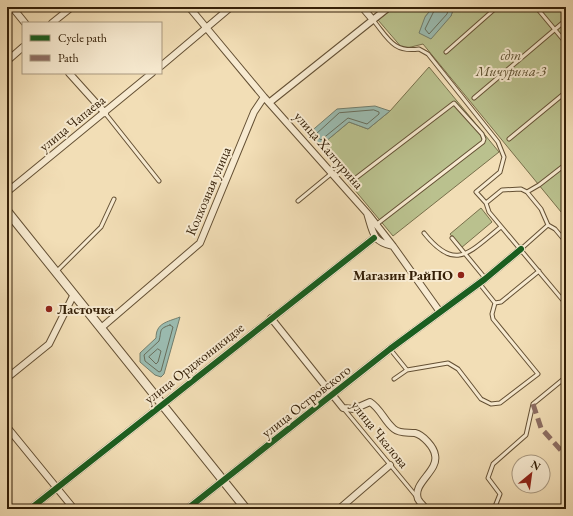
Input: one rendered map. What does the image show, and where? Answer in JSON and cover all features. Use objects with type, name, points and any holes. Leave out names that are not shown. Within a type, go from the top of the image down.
[{"type":"street","points":[[12,7],[24,22]]},
{"type":"street","points":[[53,22],[72,7]]},
{"type":"street","name":"улица Халтурина","points":[[189,7],[264,96],[367,213],[374,238]]},
{"type":"street","points":[[162,65],[231,7]]},
{"type":"street","points":[[362,7],[373,20]]},
{"type":"street","points":[[270,102],[389,7]]},
{"type":"street","points":[[7,61],[22,48]]},
{"type":"street","points":[[70,74],[104,113]]},
{"type":"street","name":"улица Чапаева","points":[[7,192],[151,74]]},
{"type":"street","name":"Колхозная улица","points":[[101,328],[200,243],[254,112],[264,96]]},
{"type":"street","points":[[7,211],[246,509]]},
{"type":"street","points":[[367,213],[377,224],[440,312]]},
{"type":"street","points":[[374,238],[383,244],[393,246]]},
{"type":"street","name":"улица Орджоникидзе","points":[[30,509],[374,238]]},
{"type":"street","name":"улица Островского","points":[[187,509],[390,349],[485,279],[521,249]]},
{"type":"street","points":[[7,378],[49,344],[74,294]]},
{"type":"street","name":"улица Чкалова","points":[[271,318],[343,408]]},
{"type":"street","points":[[343,408],[354,409],[370,402],[378,407],[394,429],[399,432],[416,434],[428,442],[435,455],[434,464],[418,490],[418,499]]},
{"type":"street","points":[[7,427],[74,509]]},
{"type":"street","points":[[339,509],[390,465]]},
{"type":"street","name":"улица Чкалова","points":[[418,499],[426,509]]},
{"type":"lane","points":[[446,52],[497,7]]},
{"type":"lane","points":[[536,7],[566,43]]},
{"type":"lane","points":[[373,20],[395,46],[401,50],[408,51],[419,49],[428,54],[498,142],[504,158],[500,172],[476,192],[486,203],[489,212],[501,227],[566,304]]},
{"type":"lane","points":[[474,98],[566,20]]},
{"type":"lane","points":[[509,139],[566,92]]},
{"type":"lane","points":[[352,181],[454,103],[482,134],[484,139],[483,142],[377,224]]},
{"type":"lane","points":[[104,113],[159,181]]},
{"type":"lane","points":[[527,192],[539,185],[566,164]]},
{"type":"lane","points":[[298,201],[332,173]]},
{"type":"lane","points":[[486,203],[502,190],[521,189],[527,192],[541,209],[548,225],[555,229],[566,242]]},
{"type":"lane","points":[[56,272],[101,228],[114,199]]},
{"type":"lane","points":[[521,249],[548,225]]},
{"type":"lane","points":[[424,233],[436,248],[448,255],[465,255],[501,227]]},
{"type":"lane","points":[[452,238],[485,279]]},
{"type":"lane","points":[[479,283],[495,302],[501,302],[539,271]]},
{"type":"lane","points":[[394,379],[407,370],[448,363],[458,369],[480,399],[491,404],[500,403],[538,374],[493,319],[492,314],[495,302]]},
{"type":"lane","points":[[390,349],[407,370]]},
{"type":"lane","points":[[494,509],[500,494],[488,478],[493,464],[526,435],[533,404],[566,377]]},
{"type":"lane","name":"улица Чкалова","points":[[343,408],[418,499]]},
{"type":"green space","name":"сдт Мичурина-3","points":[[395,7],[433,7],[425,17],[451,16],[454,7],[566,7],[566,218],[423,44],[403,49],[378,20]]},
{"type":"green space","points":[[429,67],[499,152],[393,236],[319,147],[349,122],[368,129],[390,111]]},
{"type":"green space","points":[[481,208],[492,222],[461,248],[450,234]]},
{"type":"water","points":[[433,7],[454,7],[451,16],[431,39],[419,33],[425,17]]},
{"type":"water","points":[[375,106],[390,111],[368,129],[349,122],[319,147],[308,134],[337,109]]},
{"type":"water","points":[[180,317],[164,374],[161,377],[155,375],[140,362],[140,353],[156,338],[156,333],[160,326]]},
{"type":"marked path","points":[[533,404],[541,428],[566,456]]},
{"type":"cycle path","points":[[30,509],[374,238]]},
{"type":"cycle path","points":[[187,509],[390,349],[485,279],[521,249]]},
{"type":"place","name":"Магазин РайПО","points":[[461,275]]},
{"type":"place","name":"Ласточка","points":[[49,309]]}]
